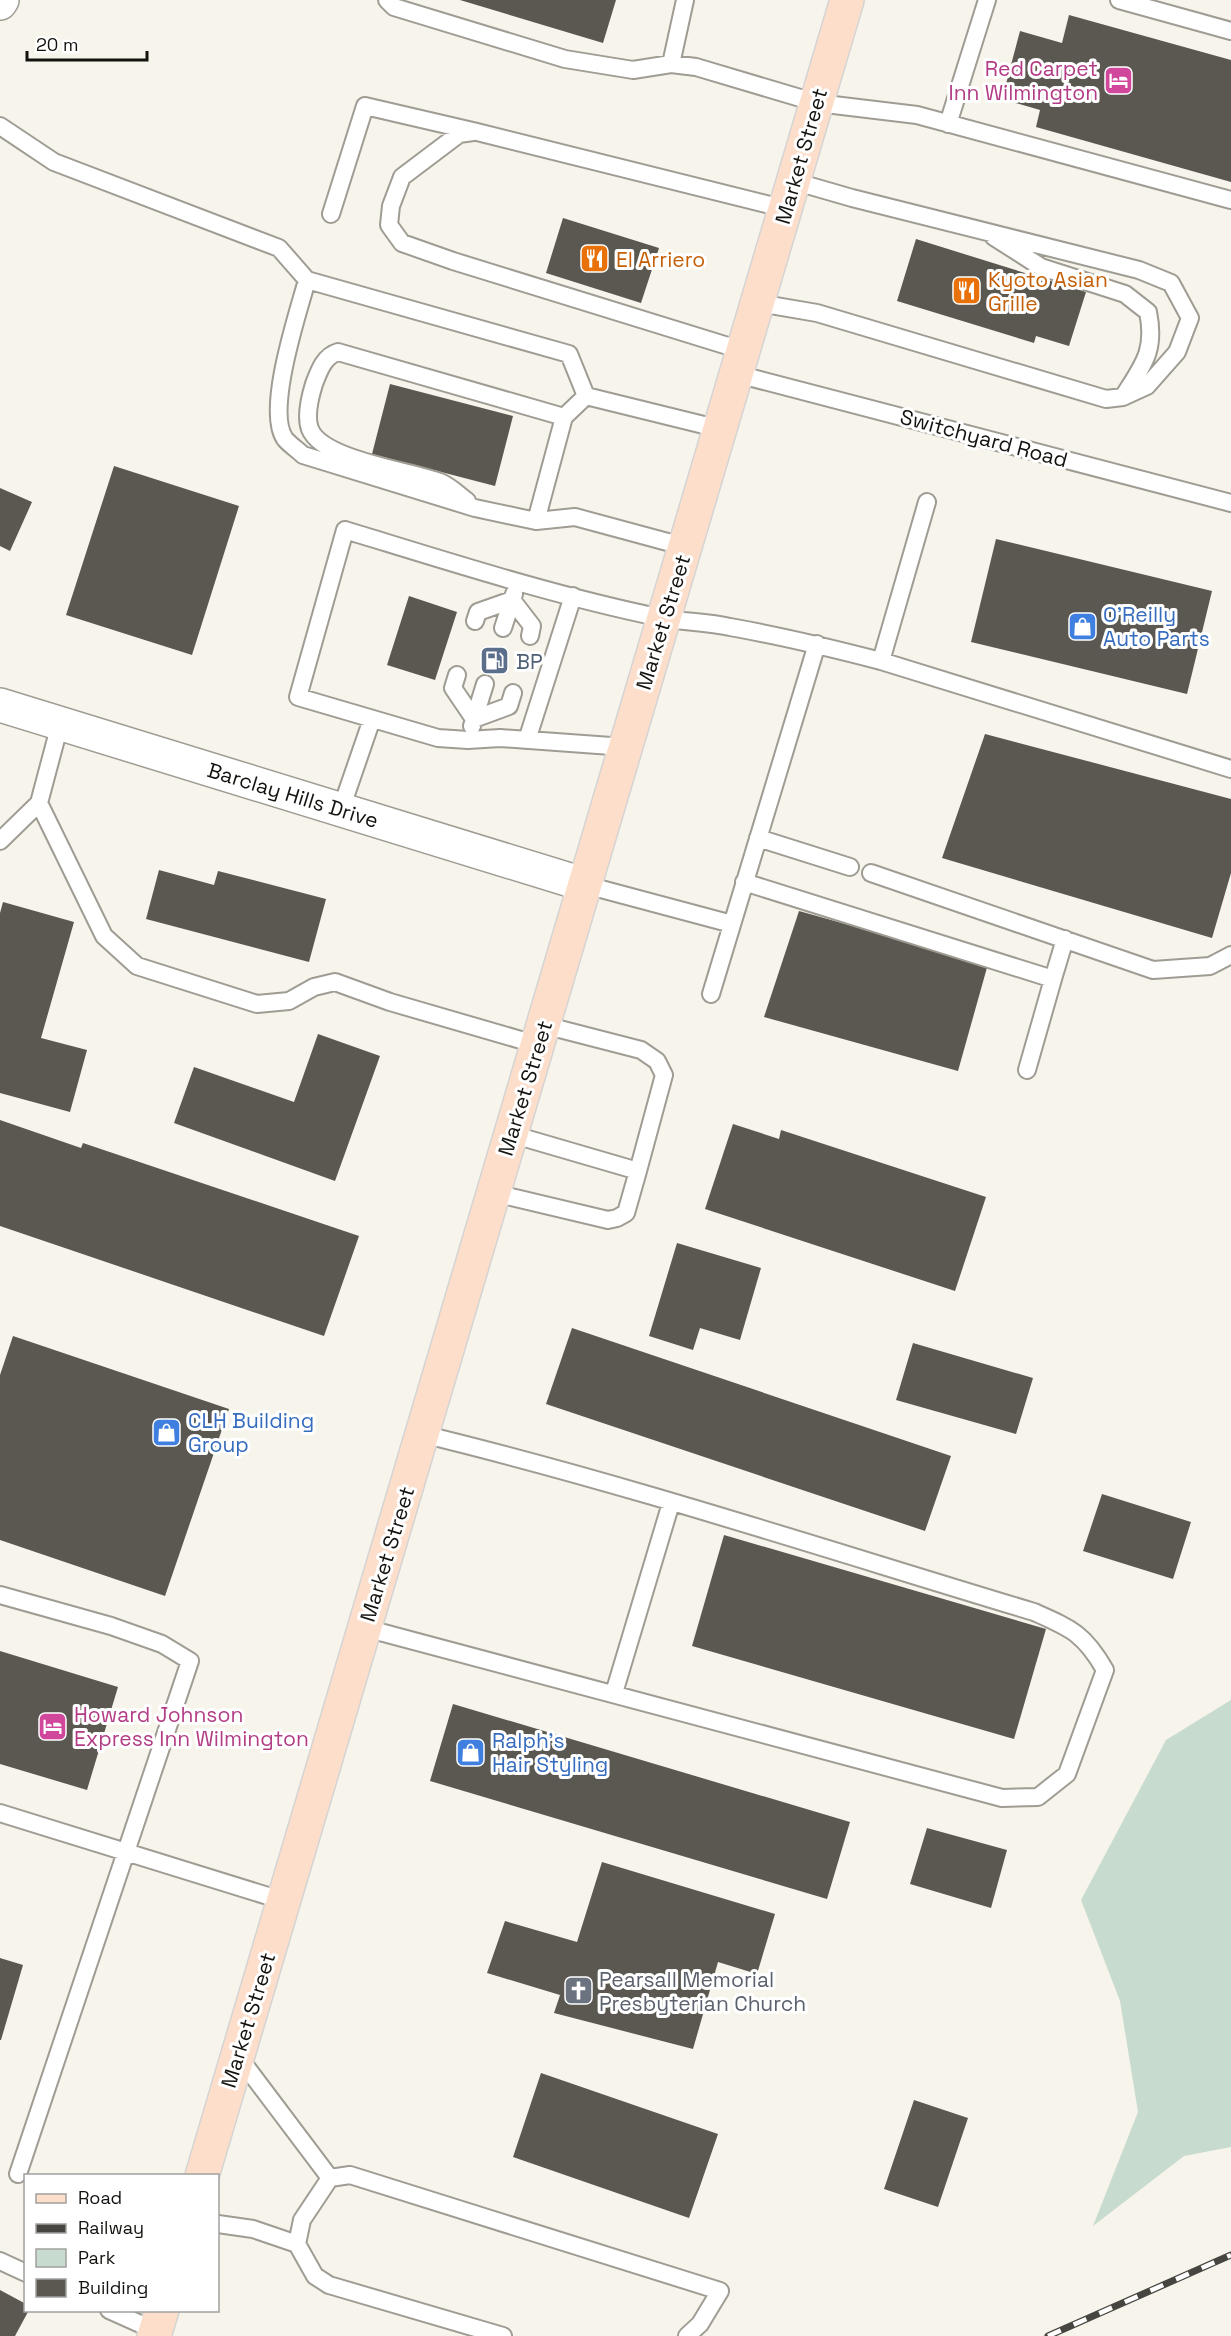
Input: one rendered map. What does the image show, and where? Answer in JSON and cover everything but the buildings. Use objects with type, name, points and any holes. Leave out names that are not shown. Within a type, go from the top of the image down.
[{"type":"main road","name":"Market Street","points":[[202,2174],[847,0]]},
{"type":"street","name":"Barclay Hills Drive","points":[[0,705],[585,885]]},
{"type":"lane","points":[[387,0],[394,7],[565,59],[633,70],[670,64],[696,66],[817,104],[917,115],[1231,200]]},
{"type":"lane","points":[[670,64],[685,0]]},
{"type":"lane","points":[[948,124],[987,0]]},
{"type":"lane","points":[[1119,0],[1231,31]]},
{"type":"lane","points":[[331,214],[365,106],[477,132],[790,195],[984,231],[1139,270],[1172,283],[1190,318],[1178,352],[1147,386],[1123,397],[1106,399],[817,313],[758,303]]},
{"type":"lane","points":[[0,126],[54,162],[279,249],[308,280],[569,354],[586,396]]},
{"type":"lane","name":"Switchyard Road","points":[[477,132],[459,134],[402,177],[391,206],[389,225],[402,243],[740,362],[1231,503]]},
{"type":"lane","points":[[984,231],[1041,267],[1125,294],[1148,312],[1152,333],[1146,358],[1123,397]]},
{"type":"lane","points":[[308,280],[287,353],[279,420],[285,439],[303,455],[475,508],[536,521],[575,518],[686,547]]},
{"type":"lane","points":[[475,508],[442,483],[339,453],[321,443],[310,430],[308,414],[314,385],[323,363],[330,354],[338,352],[564,417]]},
{"type":"lane","points":[[536,521],[564,417],[586,396]]},
{"type":"lane","points":[[586,396],[720,429]]},
{"type":"lane","points":[[881,661],[927,502]]},
{"type":"lane","points":[[626,747],[500,738],[468,740],[438,738],[298,697],[345,530],[518,582],[573,596],[664,618],[727,626],[817,644],[881,661],[1231,769]]},
{"type":"lane","points":[[503,628],[518,582]]},
{"type":"lane","points":[[527,740],[573,596]]},
{"type":"lane","points":[[474,621],[478,612],[512,600]]},
{"type":"lane","points":[[512,600],[532,626],[530,636]]},
{"type":"lane","points":[[711,994],[817,644]]},
{"type":"lane","points":[[457,675],[453,688],[474,718]]},
{"type":"lane","points":[[468,740],[485,684]]},
{"type":"lane","points":[[474,718],[509,706],[513,693]]},
{"type":"lane","points":[[341,809],[372,719]]},
{"type":"lane","points":[[0,841],[39,804],[60,724]]},
{"type":"lane","points":[[39,804],[104,936],[137,966],[257,1004],[289,1001],[314,987],[335,982],[390,1002],[541,1035],[641,1050],[657,1060],[664,1075],[626,1213],[608,1220],[494,1192]]},
{"type":"lane","points":[[758,838],[850,867]]},
{"type":"lane","points":[[871,873],[1153,970],[1210,966],[1231,955]]},
{"type":"lane","points":[[744,882],[1053,979]]},
{"type":"lane","points":[[585,885],[732,924]]},
{"type":"lane","points":[[1027,1070],[1065,939]]},
{"type":"lane","points":[[511,1134],[638,1170]]},
{"type":"lane","points":[[365,1628],[1002,1798],[1038,1797],[1067,1774],[1105,1670],[1092,1647],[1071,1628],[1034,1612],[671,1503],[484,1449],[422,1434]]},
{"type":"lane","points":[[614,1693],[671,1503]]},
{"type":"lane","points":[[0,1595],[141,1636],[162,1644],[189,1661],[18,2174]]},
{"type":"lane","points":[[0,1813],[125,1854],[284,1901]]},
{"type":"lane","points":[[238,2056],[330,2178]]},
{"type":"lane","points":[[503,2336],[329,2285],[315,2276],[297,2244],[302,2220],[330,2178],[350,2175],[720,2291],[700,2324],[687,2336]]},
{"type":"lane","points":[[219,2224],[253,2229],[297,2244]]},
{"type":"lane","points":[[0,2261],[24,2272]]},
{"type":"lane","points":[[115,2312],[157,2326]]},
{"type":"green space","points":[[1231,1700],[1231,2147],[1184,2156],[1093,2226],[1138,2112],[1120,2001],[1081,1900],[1166,1740]]},
{"type":"railway","points":[[1048,2336],[1231,2255]]},
{"type":"place","name":"Red Carpet Inn Wilmington","points":[[1119,80]]},
{"type":"place","name":"El Arriero","points":[[595,259]]},
{"type":"place","name":"Kyoto Asian Grille","points":[[967,291]]},
{"type":"place","name":"O'Reilly Auto Parts","points":[[1082,626]]},
{"type":"place","name":"BP","points":[[495,661]]},
{"type":"place","name":"CLH Building Group","points":[[167,1432]]},
{"type":"place","name":"Howard Johnson Express Inn Wilmington","points":[[53,1726]]},
{"type":"place","name":"Ralph's Hair Styling","points":[[471,1752]]},
{"type":"place","name":"Pearsall Memorial Presbyterian Church","points":[[578,1991]]}]
